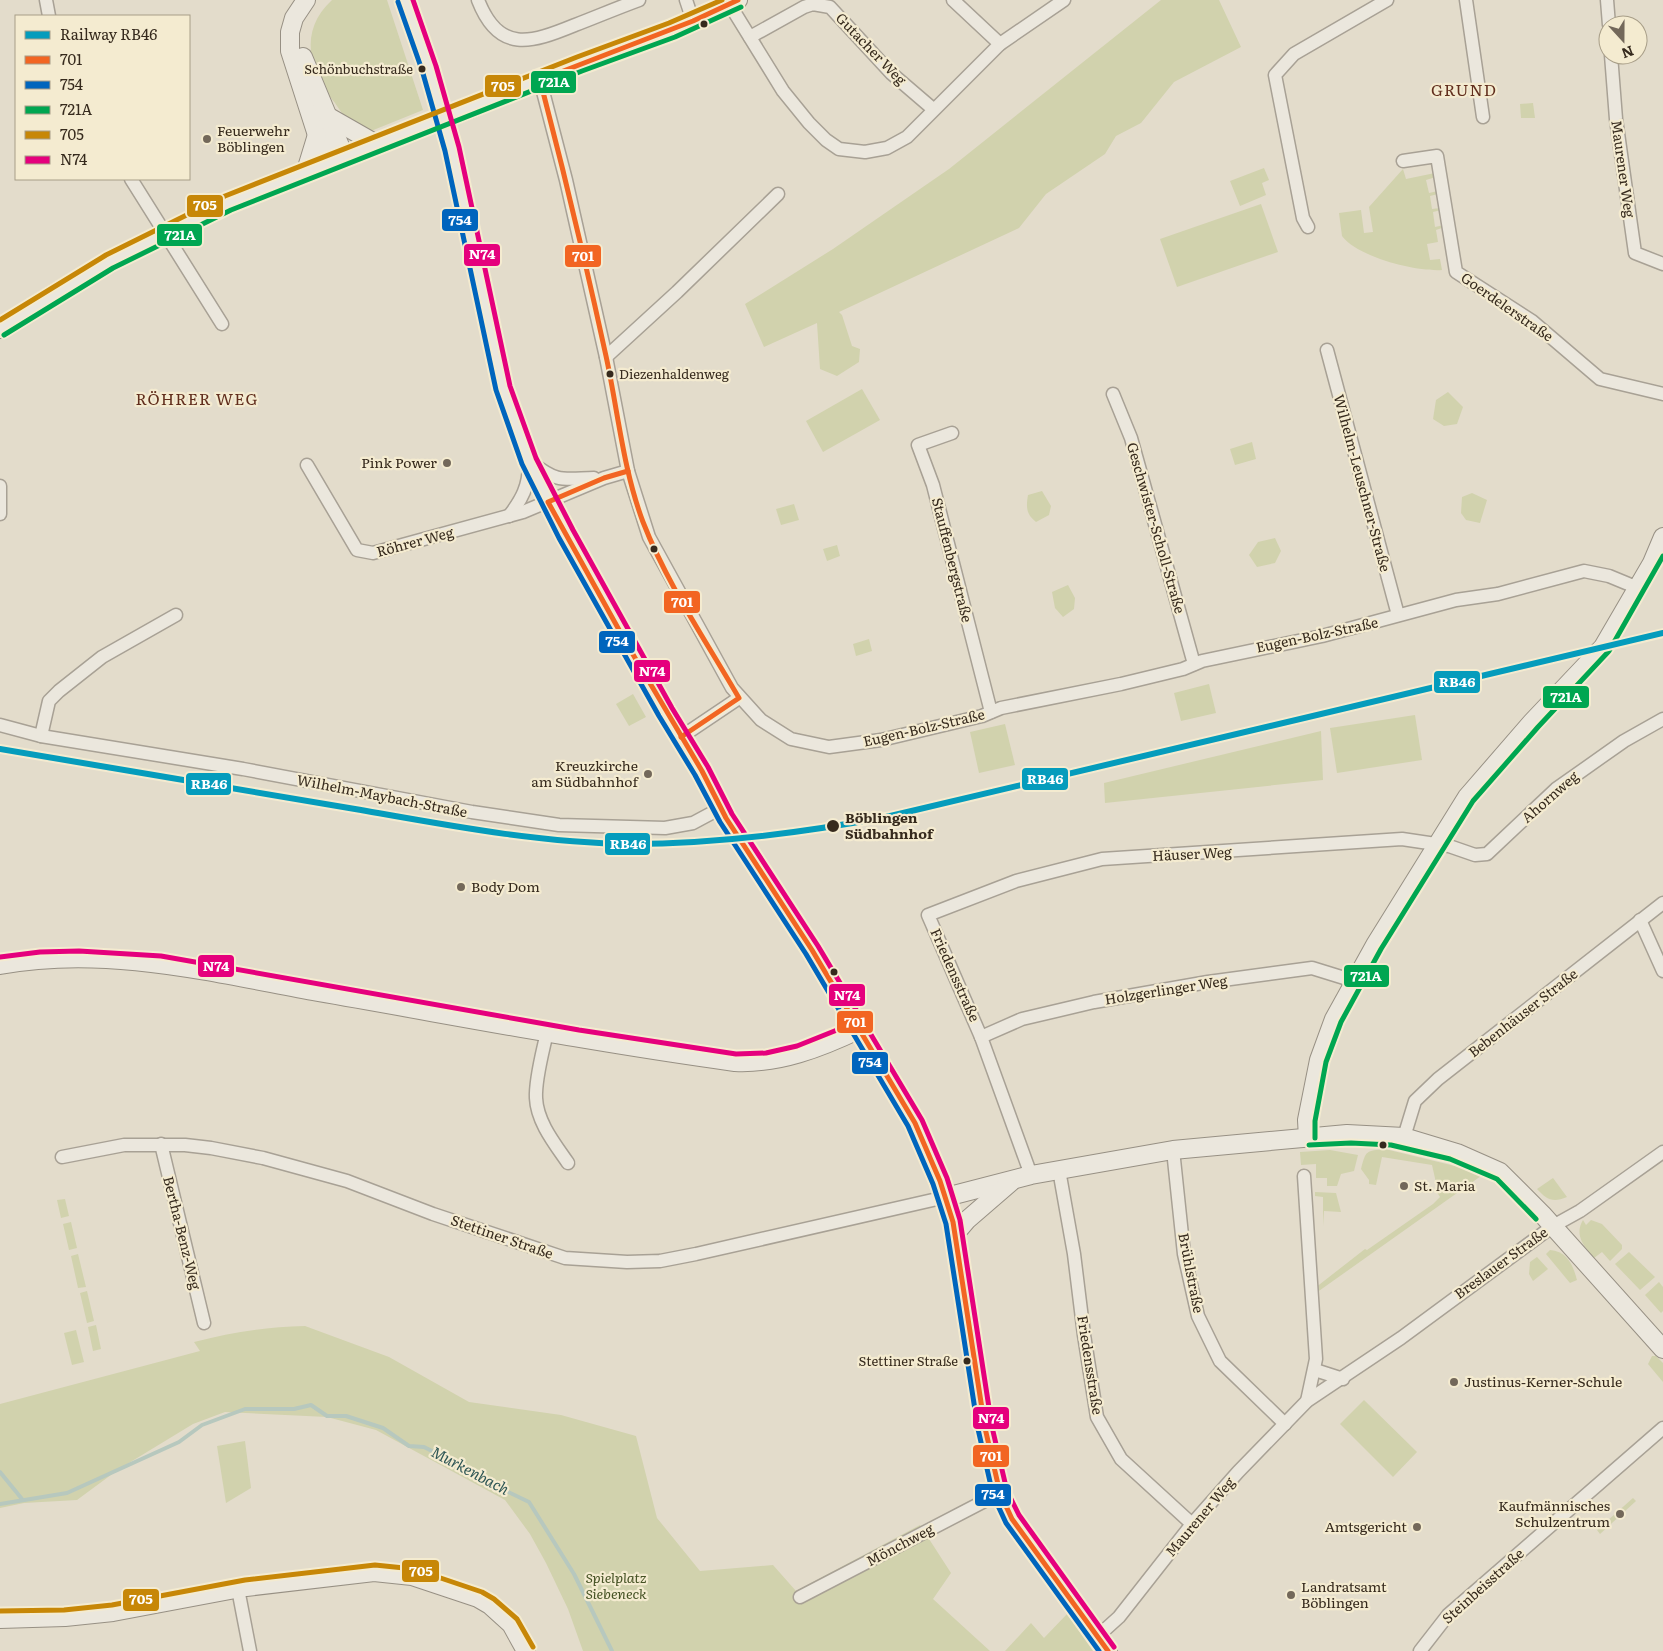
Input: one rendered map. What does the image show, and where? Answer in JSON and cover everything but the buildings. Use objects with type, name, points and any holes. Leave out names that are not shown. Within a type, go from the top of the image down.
[{"type":"street","points":[[46,0],[49,15]]},
{"type":"street","points":[[306,0],[294,18],[290,32],[290,51],[316,135],[338,160]]},
{"type":"street","points":[[319,0],[305,22],[302,48],[305,65],[329,117],[338,160]]},
{"type":"street","points":[[405,0],[429,68],[452,149],[503,388],[529,461],[548,502],[628,646],[702,770],[721,808],[803,935],[914,1123],[946,1197],[954,1234],[985,1428],[1000,1493],[1012,1519],[1103,1644]]},
{"type":"street","points":[[478,0],[491,26],[504,35],[520,40],[539,39],[639,0]]},
{"type":"street","points":[[686,0],[693,21]]},
{"type":"street","points":[[953,0],[1000,44]]},
{"type":"street","points":[[0,329],[27,310],[108,263],[166,234],[306,171],[378,145],[693,21],[734,2],[750,38],[797,109],[819,134],[839,149],[865,152],[888,148],[907,137],[1000,44],[1064,0]]},
{"type":"street","points":[[1308,227],[1303,218],[1275,75],[1294,54],[1387,0]]},
{"type":"street","points":[[1466,0],[1483,116]]},
{"type":"street","points":[[1607,0],[1608,15]]},
{"type":"street","name":"Gutacher Weg","points":[[750,38],[804,7],[813,4],[830,7],[891,72],[933,109]]},
{"type":"street","name":"Maurener Weg","points":[[1612,65],[1616,119],[1635,253],[1663,264]]},
{"type":"street","name":"Eugen-Bolz-Straße","points":[[540,80],[566,180],[606,357],[628,471],[651,543],[739,698],[761,720],[791,739],[829,747],[881,740],[982,716],[1045,698],[1112,686],[1183,669],[1194,664],[1247,650],[1322,636],[1456,600],[1498,594],[1584,572],[1592,571],[1609,576],[1638,588]]},
{"type":"street","points":[[329,117],[378,145]]},
{"type":"street","points":[[306,171],[316,135]]},
{"type":"street","name":"Goerdelerstraße","points":[[1404,161],[1437,156],[1456,272],[1532,321],[1600,379],[1663,394]]},
{"type":"street","points":[[132,180],[222,324]]},
{"type":"street","points":[[606,357],[677,292],[778,194]]},
{"type":"street","name":"Wilhelm-Leuschner-Straße","points":[[1327,350],[1398,616]]},
{"type":"street","name":"Geschwister-Scholl-Straße","points":[[1113,394],[1131,438],[1194,664]]},
{"type":"street","name":"Stauffenbergstraße","points":[[952,433],[918,445],[933,485],[991,712]]},
{"type":"street","points":[[529,461],[551,477],[563,480],[604,478],[628,471]]},
{"type":"street","points":[[509,516],[525,494],[529,480],[529,461]]},
{"type":"street","name":"Röhrer Weg","points":[[308,465],[357,550],[364,553],[373,553],[509,516],[604,478]]},
{"type":"street","points":[[0,486],[0,514]]},
{"type":"street","points":[[1308,1138],[1307,1120],[1319,1060],[1334,1019],[1354,981],[1437,844],[1478,784],[1603,647],[1638,588],[1663,537]]},
{"type":"street","points":[[41,736],[49,701],[59,690],[102,657],[176,615]]},
{"type":"street","points":[[681,737],[739,698]]},
{"type":"street","name":"Ahornweg","points":[[1437,844],[1475,855],[1487,854],[1556,789],[1624,741],[1663,720]]},
{"type":"street","name":"Wilhelm-Maybach-Straße","points":[[0,725],[41,736],[243,769],[472,812],[559,825],[665,828],[693,822],[721,808]]},
{"type":"street","name":"Häuser Weg","points":[[954,904],[1016,881],[1102,859],[1252,851],[1402,839],[1437,844]]},
{"type":"street","name":"Bebenhäuser Straße","points":[[1404,1137],[1415,1101],[1438,1079],[1663,903]]},
{"type":"street","name":"Friedensstraße","points":[[954,904],[928,915],[981,1037],[1031,1175]]},
{"type":"street","points":[[1640,920],[1663,971]]},
{"type":"street","points":[[0,964],[36,960],[136,960],[547,1032],[746,1062],[775,1060],[798,1054],[860,1030]]},
{"type":"street","name":"Holzgerlinger Weg","points":[[981,1037],[1022,1019],[1094,1002],[1208,982],[1312,968],[1354,981]]},
{"type":"street","points":[[547,1032],[536,1096],[538,1112],[550,1137],[568,1163]]},
{"type":"street","points":[[946,1197],[1031,1175],[1173,1150],[1366,1134],[1404,1137],[1457,1153],[1500,1172],[1552,1226],[1663,1349]]},
{"type":"street","name":"Stettiner Straße","points":[[62,1157],[124,1145],[161,1144],[211,1148],[305,1168],[556,1255],[610,1263],[660,1260],[696,1254],[946,1197]]},
{"type":"street","name":"Bertha-Benz-Weg","points":[[161,1144],[204,1322]]},
{"type":"street","name":"Brühlstraße","points":[[1173,1150],[1184,1254],[1198,1316],[1220,1362],[1285,1424]]},
{"type":"street","name":"Breslauer Straße","points":[[1342,1379],[1552,1226],[1580,1211],[1663,1152]]},
{"type":"street","name":"Friedensstraße","points":[[1060,1170],[1097,1417],[1121,1459],[1192,1524]]},
{"type":"street","name":"Maurener Weg","points":[[1304,1176],[1316,1359],[1307,1401]]},
{"type":"street","points":[[954,1234],[967,1220],[1014,1180]]},
{"type":"street","points":[[1315,1370],[1342,1379]]},
{"type":"street","name":"Maurener Weg","points":[[1103,1644],[1119,1617],[1192,1524],[1307,1401],[1342,1379]]},
{"type":"street","name":"Steinbeisstraße","points":[[1420,1651],[1448,1615],[1663,1428]]},
{"type":"street","name":"Mönchweg","points":[[800,1597],[1000,1493]]},
{"type":"street","points":[[0,1619],[65,1617],[113,1612],[238,1589],[361,1572],[412,1576],[451,1587],[490,1605],[511,1624],[526,1651]]},
{"type":"street","points":[[238,1589],[250,1651]]},
{"type":"green space","points":[[332,0],[387,0],[423,110],[371,131],[352,122],[344,115],[319,78],[311,51],[314,25],[321,12]]},
{"type":"green space","points":[[1161,0],[1219,0],[1241,47],[1174,82],[1141,123],[1116,136],[1105,154],[1046,194],[1019,228],[839,312],[842,315],[852,346],[860,349],[859,362],[837,376],[820,369],[817,323],[764,347],[745,304],[833,249],[949,169]]},
{"type":"green space","points":[[1533,103],[1535,118],[1521,118],[1520,104]]},
{"type":"green space","points":[[1264,168],[1269,180],[1262,183],[1266,195],[1240,206],[1230,181]]},
{"type":"green space","points":[[1403,169],[1406,179],[1435,173],[1436,177],[1426,180],[1429,193],[1438,191],[1438,194],[1430,196],[1432,209],[1440,208],[1441,210],[1433,212],[1435,227],[1444,225],[1445,227],[1436,230],[1438,242],[1427,244],[1430,260],[1440,259],[1442,270],[1403,266],[1388,262],[1360,250],[1342,236],[1339,213],[1361,210],[1364,233],[1373,232],[1369,207]]},
{"type":"green space","points":[[1261,204],[1278,252],[1177,287],[1160,239]]},
{"type":"green space","points":[[862,389],[880,420],[823,452],[806,421]]},
{"type":"green space","points":[[1448,392],[1463,407],[1457,424],[1444,426],[1433,419],[1436,400]]},
{"type":"green space","points":[[1252,442],[1256,459],[1235,465],[1230,449]]},
{"type":"green space","points":[[1042,491],[1051,506],[1049,515],[1036,522],[1027,510],[1028,495]]},
{"type":"green space","points":[[1472,493],[1487,500],[1480,523],[1466,520],[1461,513],[1462,497]]},
{"type":"green space","points":[[794,504],[799,520],[781,525],[776,509]]},
{"type":"green space","points":[[1275,538],[1281,551],[1275,563],[1257,567],[1249,555],[1258,542]]},
{"type":"green space","points":[[837,545],[840,556],[827,561],[823,549]]},
{"type":"green space","points":[[1068,585],[1075,598],[1074,609],[1063,617],[1055,608],[1052,592]]},
{"type":"green space","points":[[869,639],[872,651],[856,656],[853,644]]},
{"type":"green space","points":[[1209,684],[1216,713],[1181,721],[1174,693]]},
{"type":"green space","points":[[633,694],[646,717],[629,726],[616,704]]},
{"type":"green space","points":[[1415,715],[1422,760],[1337,773],[1330,728]]},
{"type":"green space","points":[[1005,724],[1015,765],[979,773],[970,732]]},
{"type":"green space","points":[[1321,731],[1323,780],[1105,803],[1104,783]]},
{"type":"green space","points":[[1385,1149],[1455,1166],[1481,1176],[1316,1293],[1315,1288],[1365,1249],[1367,1250],[1433,1204],[1440,1197],[1435,1189],[1437,1187],[1432,1165],[1382,1157],[1376,1185],[1369,1184],[1369,1180],[1361,1169],[1364,1158],[1370,1151]]},
{"type":"green space","points":[[1330,1150],[1358,1155],[1354,1171],[1341,1174],[1337,1186],[1327,1186],[1327,1178],[1316,1178],[1316,1164],[1301,1165],[1300,1152]]},
{"type":"green space","points":[[1553,1178],[1567,1197],[1558,1200],[1550,1199],[1537,1189]]},
{"type":"green space","points":[[1315,1192],[1336,1193],[1341,1212],[1324,1211],[1323,1226],[1323,1197],[1315,1196]]},
{"type":"green space","points":[[65,1199],[69,1216],[61,1218],[57,1200]]},
{"type":"green space","points":[[1583,1220],[1586,1225],[1591,1220],[1602,1224],[1622,1245],[1622,1249],[1610,1261],[1602,1252],[1594,1258],[1584,1245],[1580,1235],[1580,1225]]},
{"type":"green space","points":[[71,1222],[77,1248],[69,1250],[63,1224]]},
{"type":"green space","points":[[1550,1250],[1565,1256],[1577,1280],[1570,1283],[1546,1254]]},
{"type":"green space","points":[[1629,1252],[1655,1277],[1640,1290],[1615,1264]]},
{"type":"green space","points":[[78,1254],[86,1287],[78,1288],[71,1256]]},
{"type":"green space","points":[[1537,1257],[1548,1269],[1533,1281],[1529,1274],[1530,1262]]},
{"type":"green space","points":[[1659,1282],[1663,1287],[1663,1311],[1661,1313],[1645,1295]]},
{"type":"green space","points":[[87,1291],[94,1321],[87,1323],[80,1293]]},
{"type":"green space","points":[[96,1325],[101,1349],[93,1351],[88,1327]]},
{"type":"green space","name":"Spielplatz Siebeneck","points":[[305,1326],[389,1357],[469,1402],[561,1415],[636,1436],[657,1518],[700,1571],[773,1565],[796,1591],[920,1525],[951,1573],[933,1599],[990,1651],[583,1651],[568,1609],[546,1563],[530,1534],[505,1500],[376,1430],[327,1417],[225,1412],[193,1424],[119,1469],[77,1500],[24,1503],[0,1508],[0,1404],[200,1351],[194,1342],[249,1331]]},
{"type":"green space","points":[[76,1330],[84,1362],[72,1365],[64,1333]]},
{"type":"green space","points":[[1652,1356],[1656,1356],[1663,1363],[1663,1382],[1648,1364]]},
{"type":"green space","points":[[1364,1400],[1417,1452],[1393,1477],[1340,1424]]},
{"type":"green space","points":[[245,1441],[251,1488],[226,1503],[217,1446]]},
{"type":"green space","points":[[1633,1498],[1636,1501],[1600,1534],[1597,1530]]},
{"type":"green space","points":[[1067,1614],[1093,1651],[1005,1651],[1031,1623],[1044,1638]]},
{"type":"waterway","name":"Murkenbach","points":[[0,1504],[67,1493],[179,1442],[202,1425],[245,1409],[294,1409],[311,1405],[327,1416],[346,1416],[383,1428],[409,1446],[424,1447],[440,1455],[446,1462],[529,1502],[574,1574],[612,1651]]},
{"type":"waterway","points":[[0,1472],[22,1499]]},
{"type":"rail line","name":"RB46","points":[[0,749],[527,837],[631,844],[728,840],[791,833],[886,817],[1663,633]]},
{"type":"transit line","name":"N74","points":[[413,0],[436,66],[459,147],[510,386],[536,458],[573,530],[672,708],[708,767],[732,814],[818,946],[922,1120],[947,1178],[960,1220],[992,1427],[1007,1491],[1019,1515],[1114,1647]]},
{"type":"transit line","name":"705","points":[[0,320],[106,255],[225,196],[577,57],[669,23],[722,0]]},
{"type":"transit line","name":"701","points":[[540,80],[693,21],[738,0]]},
{"type":"transit line","name":"754","points":[[398,2],[422,70],[445,151],[496,390],[522,464],[559,538],[720,822],[806,954],[908,1126],[933,1184],[946,1224],[978,1429],[993,1495],[1006,1523],[1099,1651]]},
{"type":"transit line","name":"721A","points":[[4,335],[113,268],[231,210],[582,71],[675,37],[741,7]]},
{"type":"transit line","name":"701","points":[[540,80],[591,287],[630,481],[636,502],[663,568],[739,698],[681,737]]},
{"type":"transit line","name":"701","points":[[628,471],[604,478],[548,502],[628,646],[702,771],[726,818],[812,950],[915,1123],[940,1181],[953,1222],[985,1428],[1000,1493],[1012,1519],[1108,1651]]},
{"type":"transit line","name":"721A","points":[[1315,1138],[1315,1121],[1326,1062],[1341,1022],[1381,949],[1473,801],[1538,727],[1609,651],[1663,556]]},
{"type":"transit line","name":"N74","points":[[0,957],[40,952],[79,951],[161,956],[579,1030],[736,1054],[766,1053],[797,1046],[857,1022]]},
{"type":"transit line","name":"721A","points":[[1309,1145],[1351,1143],[1391,1145],[1450,1159],[1497,1179],[1536,1219]]},
{"type":"transit line","name":"705","points":[[0,1611],[64,1610],[112,1605],[245,1580],[375,1565],[414,1569],[482,1592],[494,1599],[517,1619],[533,1647]]},
{"type":"place","name":"Schönbuchstraße","points":[[422,69]]},
{"type":"place","name":"Feuerwehr Böblingen","points":[[207,139]]},
{"type":"place","name":"Diezenhaldenweg","points":[[610,374]]},
{"type":"place","name":"Pink Power","points":[[447,463]]},
{"type":"place","name":"Kreuzkirche am Südbahnhof","points":[[648,774]]},
{"type":"place","name":"Böblingen Südbahnhof","points":[[833,826]]},
{"type":"place","name":"Body Dom","points":[[461,887]]},
{"type":"place","name":"St. Maria","points":[[1404,1186]]},
{"type":"place","name":"Stettiner Straße","points":[[967,1361]]},
{"type":"place","name":"Justinus-Kerner-Schule","points":[[1454,1382]]},
{"type":"place","name":"Kaufmännisches Schulzentrum","points":[[1620,1514]]},
{"type":"place","name":"Amtsgericht","points":[[1417,1527]]},
{"type":"place","name":"Landratsamt Böblingen","points":[[1291,1595]]},
{"type":"district","name":"GRUND","points":[[1464,90]]},
{"type":"district","name":"RÖHRER WEG","points":[[197,399]]}]
